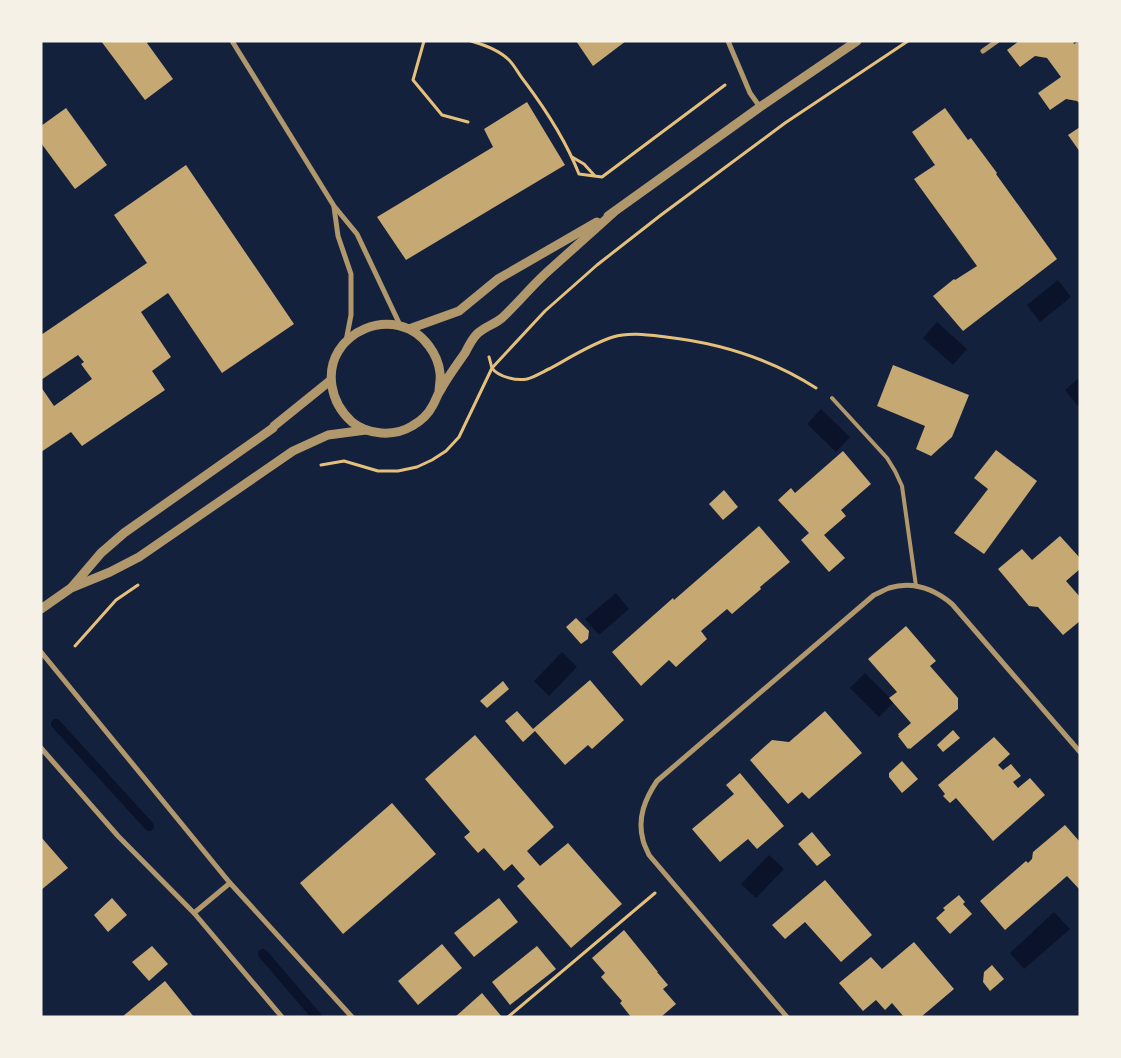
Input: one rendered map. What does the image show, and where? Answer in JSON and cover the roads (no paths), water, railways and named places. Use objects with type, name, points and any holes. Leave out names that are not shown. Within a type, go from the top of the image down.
[{"type":"street","points":[[232,41],[334,206],[357,234],[400,325]]},
{"type":"street","points":[[728,41],[750,93],[760,107]]},
{"type":"street","points":[[409,329],[460,311],[498,279],[612,213],[760,107],[857,41]]},
{"type":"street","points":[[983,51],[996,41]]},
{"type":"street","points":[[334,206],[338,236],[351,274],[351,315],[346,341]]},
{"type":"street","points":[[439,392],[440,374],[436,355],[424,340],[400,325],[385,324],[371,326],[358,332],[346,341],[338,352],[333,366],[331,380],[333,396],[341,410],[352,422],[367,430],[382,433],[397,432],[411,427],[423,418],[433,406],[439,392],[478,333],[501,320],[544,275],[612,213]]},
{"type":"street","points":[[41,610],[71,588],[101,553],[124,533],[273,428],[331,380]]},
{"type":"street","points":[[71,588],[140,557],[293,451],[328,435],[367,430]]},
{"type":"street","points":[[787,1017],[649,855],[643,840],[642,809],[648,794],[657,781],[874,595],[889,588],[904,586],[930,589],[952,604],[1080,752]]},
{"type":"street","points":[[41,652],[230,883],[352,1017]]},
{"type":"street","points":[[41,748],[118,836],[194,913],[282,1017]]},
{"type":"street","points":[[194,913],[230,883]]},
{"type":"lane","points":[[832,398],[887,458],[895,470],[902,486],[916,586]]},
{"type":"water","points":[[1058,280],[1071,297],[1040,322],[1027,305]]},
{"type":"water","points":[[937,322],[967,349],[953,365],[923,338]]},
{"type":"water","points":[[1080,377],[1080,405],[1078,406],[1065,390]]},
{"type":"water","points":[[821,409],[850,437],[836,452],[807,424]]},
{"type":"water","points":[[616,593],[629,609],[599,635],[585,619]]},
{"type":"water","points":[[562,652],[577,667],[549,696],[534,681]]},
{"type":"water","points":[[865,673],[894,702],[879,717],[850,688]]},
{"type":"water","points":[[769,855],[784,869],[756,898],[741,884]]},
{"type":"water","points":[[1054,912],[1070,929],[1024,969],[1010,953]]},
{"type":"waterway","points":[[56,724],[149,826]]},
{"type":"waterway","points":[[263,954],[317,1017]]}]
